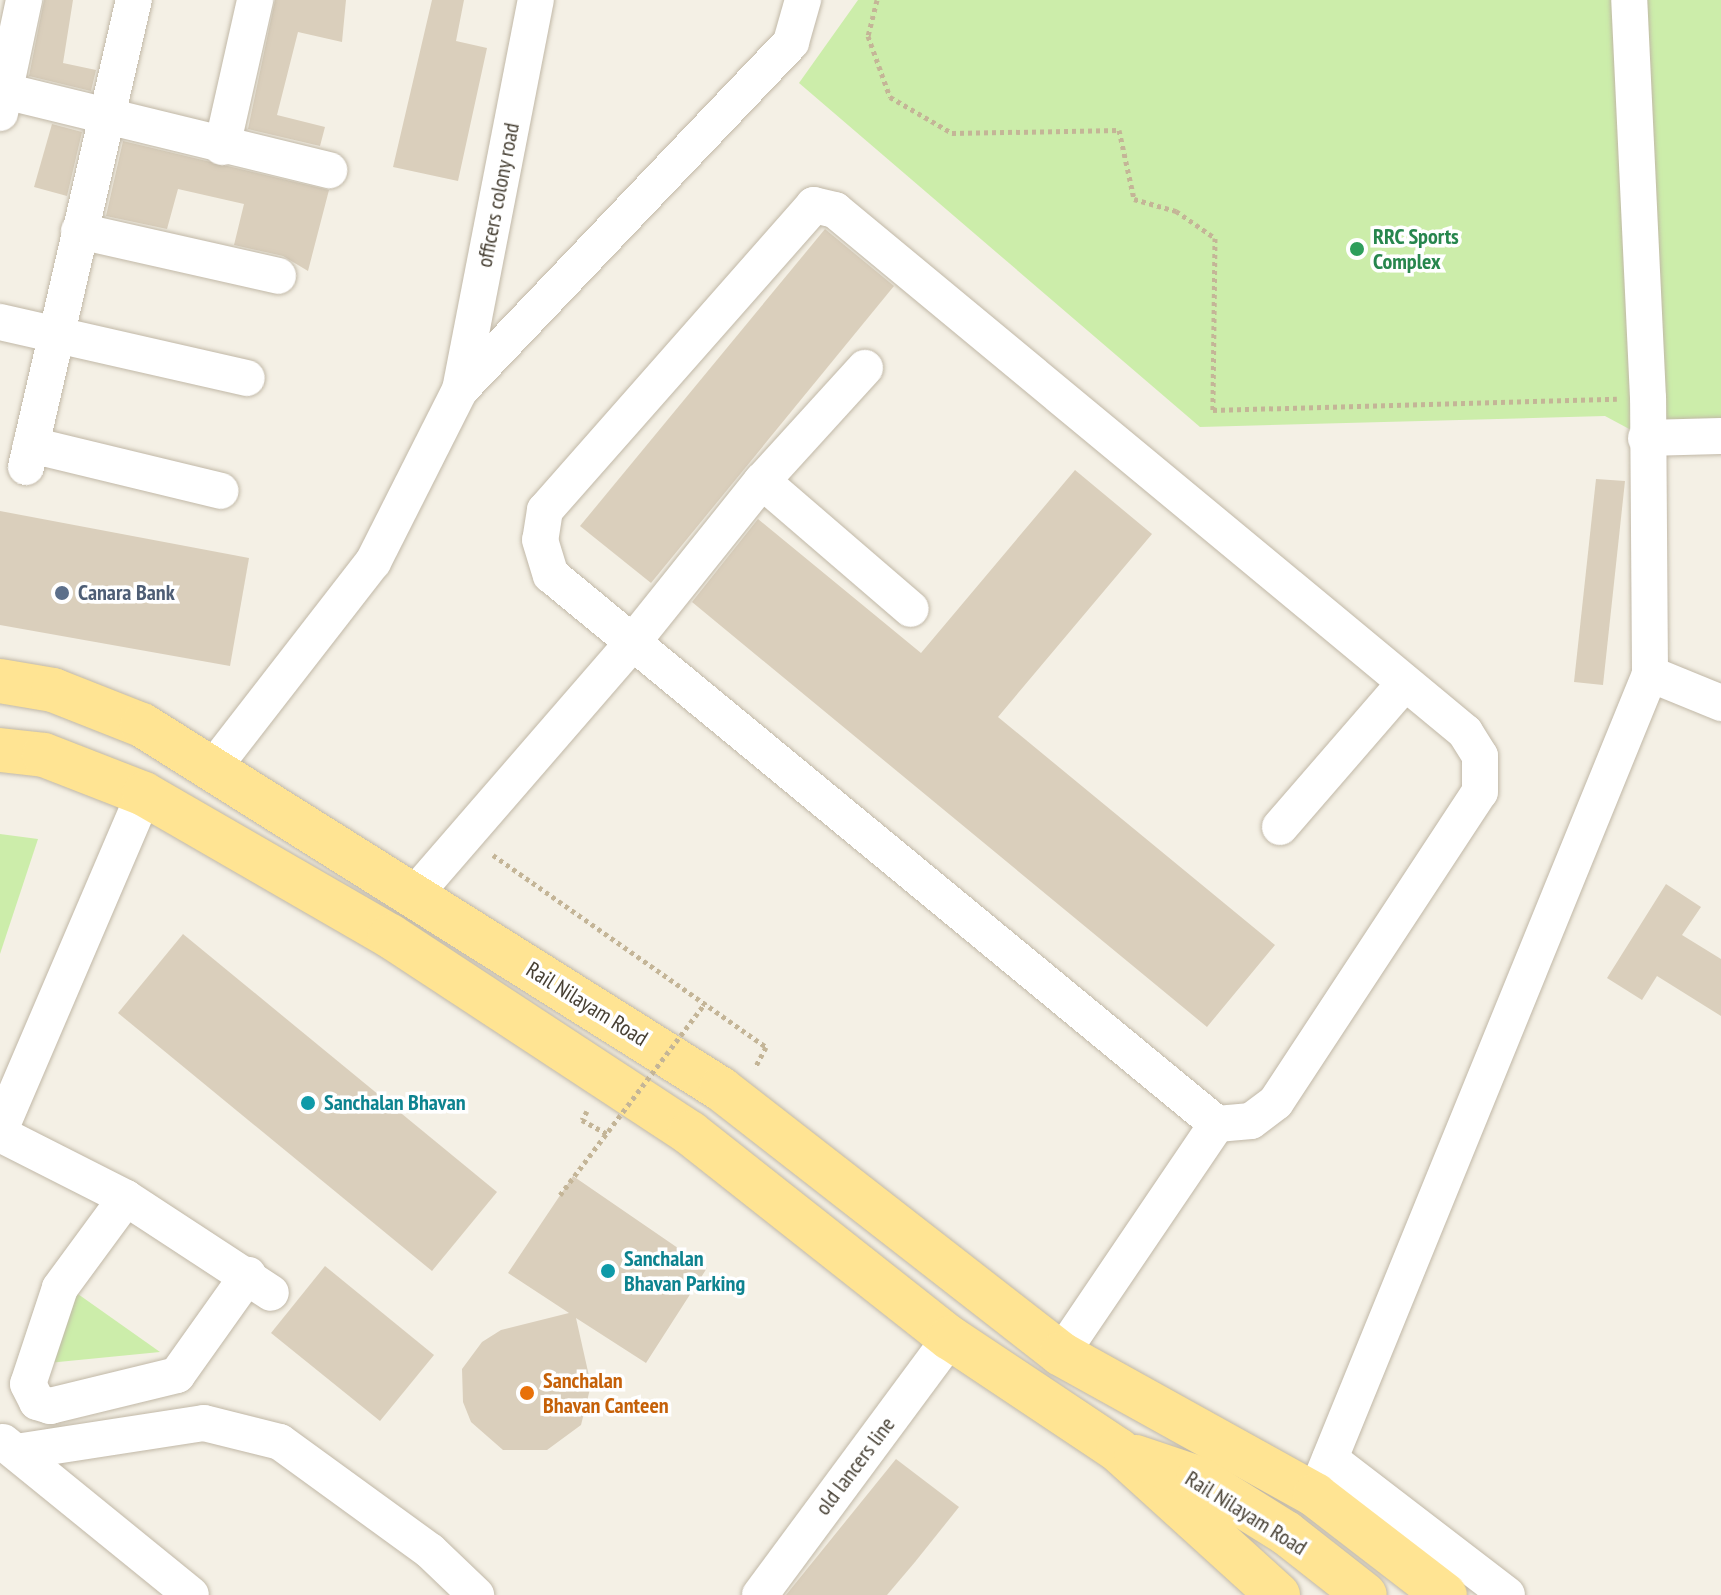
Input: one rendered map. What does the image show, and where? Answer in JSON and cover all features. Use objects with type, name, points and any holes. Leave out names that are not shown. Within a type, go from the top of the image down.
[{"type":"main road","name":"Rail Nilayam Road","points":[[0,681],[53,690],[142,725],[721,1089],[1061,1354],[1134,1397],[1322,1477],[1445,1595]]},
{"type":"main road","name":"Rail Nilayam Road","points":[[0,750],[44,755],[144,794],[390,936],[690,1133],[950,1338],[1118,1450],[1278,1595]]},
{"type":"main road","name":"Rail Nilayam Road","points":[[1118,1450],[1198,1478],[1286,1533],[1365,1595]]},
{"type":"street","points":[[24,0],[2,99],[111,116],[222,147],[329,170]]},
{"type":"street","points":[[134,0],[111,116],[79,231],[29,456],[221,491]]},
{"type":"street","points":[[222,147],[255,0]]},
{"type":"street","name":"officers colony road","points":[[460,390],[536,0]]},
{"type":"street","points":[[213,768],[373,562],[460,390],[791,42],[803,0]]},
{"type":"street","points":[[1507,1595],[1322,1477],[1650,674],[1648,398],[1636,5]]},
{"type":"street","points":[[814,205],[835,210],[1404,684],[1465,732],[1480,756],[1480,792],[1276,1102],[1251,1121],[1217,1124],[551,575],[540,540],[545,510],[814,205]]},
{"type":"street","points":[[79,231],[278,276]]},
{"type":"street","points":[[0,322],[247,378]]},
{"type":"street","points":[[414,895],[632,643],[762,481],[865,368]]},
{"type":"street","points":[[1646,438],[1721,436]]},
{"type":"street","points":[[762,481],[911,609]]},
{"type":"street","points":[[1650,674],[1721,703]]},
{"type":"street","points":[[1280,827],[1404,684]]},
{"type":"street","points":[[126,1198],[60,1288],[28,1384],[37,1402],[50,1406],[177,1375],[259,1284],[126,1198],[0,1132],[144,794]]},
{"type":"street","points":[[1061,1354],[1217,1124]]},
{"type":"street","name":"old lancers line","points":[[760,1595],[950,1338]]},
{"type":"street","points":[[8,1446],[204,1423],[280,1442],[430,1551],[476,1595]]},
{"type":"street","points":[[8,1446],[191,1595]]},
{"type":"path","points":[[877,0],[868,36],[890,97],[952,133],[1119,130],[1134,199],[1176,211],[1215,238],[1213,410],[1615,399]]},
{"type":"path","points":[[482,847],[766,1047],[752,1074]]},
{"type":"path","points":[[560,1195],[705,1003]]},
{"type":"path","points":[[596,1111],[589,1106],[582,1120],[607,1134]]},
{"type":"green space","name":"RRC Sports Complex","points":[[858,0],[1721,0],[1721,454],[1646,438],[1605,416],[1200,427],[799,83]]},
{"type":"green space","points":[[0,834],[38,839],[0,954]]},
{"type":"green space","points":[[68,1287],[160,1352],[48,1363]]},
{"type":"building","points":[[44,0],[73,0],[63,63],[96,70],[91,91],[29,76]]},
{"type":"building","points":[[275,0],[346,0],[342,42],[298,32],[277,115],[325,127],[320,146],[248,129]]},
{"type":"building","points":[[432,0],[464,0],[456,41],[487,48],[458,181],[393,167]]},
{"type":"building","points":[[52,124],[82,132],[67,196],[34,187]]},
{"type":"building","points":[[123,141],[329,190],[308,271],[283,256],[234,245],[244,204],[178,189],[167,229],[106,216]]},
{"type":"building","points":[[825,229],[894,286],[651,583],[580,526]]},
{"type":"building","points":[[1075,470],[1152,534],[998,717],[1275,945],[1207,1027],[692,602],[758,519],[921,653]]},
{"type":"building","points":[[1596,479],[1625,481],[1603,685],[1574,682]]},
{"type":"building","points":[[0,511],[249,558],[230,666],[0,625]]},
{"type":"building","points":[[1666,884],[1701,907],[1682,935],[1721,959],[1721,1016],[1657,976],[1642,1000],[1607,978]]},
{"type":"building","name":"Sanchalan Bhavan","points":[[183,934],[497,1192],[432,1271],[118,1013]]},
{"type":"building","points":[[573,1176],[707,1268],[646,1363],[576,1318],[591,1385],[581,1425],[547,1450],[503,1450],[471,1422],[463,1402],[462,1369],[482,1342],[501,1330],[569,1313],[508,1273]]},
{"type":"building","points":[[325,1266],[434,1355],[380,1421],[271,1333]]},
{"type":"building","points":[[896,1459],[959,1507],[915,1562],[887,1595],[786,1595]]},
{"type":"place","name":"RRC Sports Complex","points":[[1357,249]]},
{"type":"place","name":"Canara Bank","points":[[62,593]]},
{"type":"place","name":"Sanchalan Bhavan","points":[[308,1103]]},
{"type":"place","name":"Sanchalan Bhavan Parking","points":[[608,1271]]},
{"type":"place","name":"Sanchalan Bhavan Canteen","points":[[527,1393]]}]
